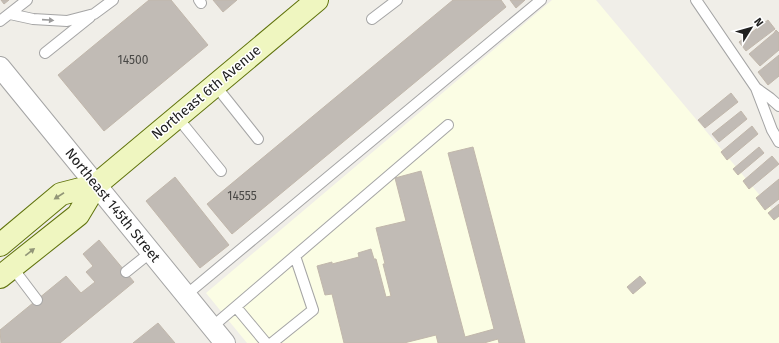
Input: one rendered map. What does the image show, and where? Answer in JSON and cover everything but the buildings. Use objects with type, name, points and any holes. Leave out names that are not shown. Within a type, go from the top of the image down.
[{"type":"main road","name":"Northeast 6th Avenue","points":[[6,272],[78,215],[96,184],[317,0]]},
{"type":"main road","name":"Northeast 6th Avenue","points":[[0,245],[61,194],[96,184]]},
{"type":"street","name":"Northeast 145th Street","points":[[0,67],[225,343]]},
{"type":"lane","points":[[0,21],[27,0]]},
{"type":"lane","points":[[45,53],[113,0]]},
{"type":"lane","points":[[372,19],[397,0]]},
{"type":"lane","points":[[186,295],[541,0]]},
{"type":"lane","points":[[696,0],[756,88],[772,130],[779,142]]},
{"type":"lane","points":[[10,14],[33,19],[67,21],[94,14]]},
{"type":"lane","points":[[215,85],[258,139]]},
{"type":"lane","points":[[756,88],[779,106]]},
{"type":"lane","points":[[177,117],[221,170]]},
{"type":"lane","points":[[212,327],[448,125]]},
{"type":"lane","points":[[126,272],[151,252]]},
{"type":"lane","points":[[272,343],[312,310],[296,256]]},
{"type":"lane","points":[[6,272],[37,300]]},
{"type":"lane","points":[[236,307],[266,343]]},
{"type":"shaded area","points":[[552,0],[596,0],[779,218],[779,343],[247,343],[206,293]]}]
